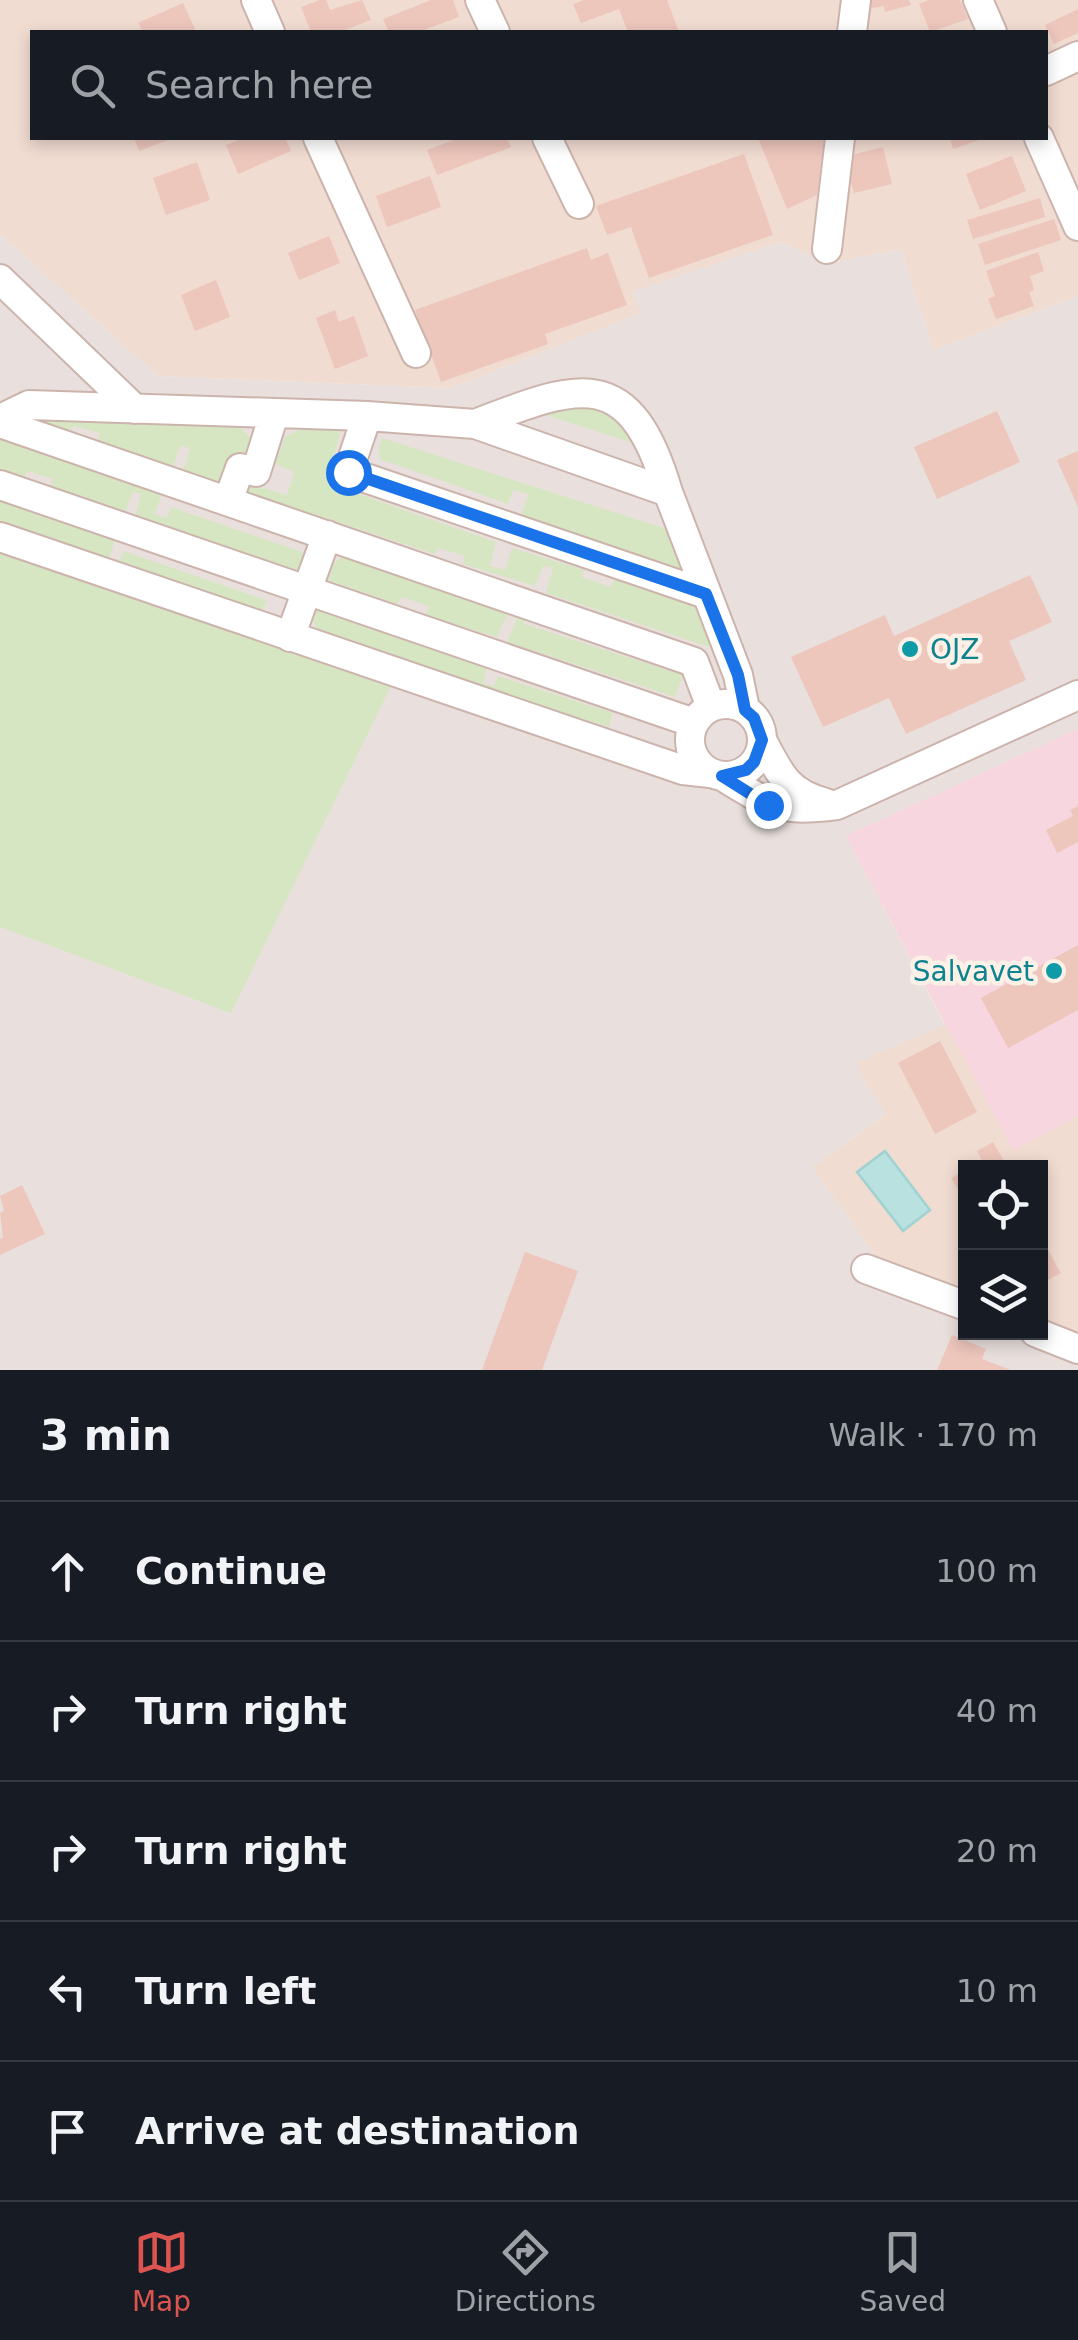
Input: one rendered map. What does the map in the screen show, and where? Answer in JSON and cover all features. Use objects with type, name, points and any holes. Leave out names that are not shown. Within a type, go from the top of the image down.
[{"type":"street","points":[[256,0],[269,30]]},
{"type":"street","points":[[480,0],[495,30]]},
{"type":"street","points":[[852,30],[856,0]]},
{"type":"street","points":[[978,0],[991,30]]},
{"type":"street","points":[[1048,70],[1078,56]]},
{"type":"street","points":[[319,140],[416,353]]},
{"type":"street","points":[[547,140],[579,204]]},
{"type":"street","points":[[827,249],[840,140]]},
{"type":"street","points":[[1040,140],[1078,226]]},
{"type":"street","points":[[0,279],[135,408]]},
{"type":"street","points":[[474,424],[564,392],[599,396],[624,406],[642,425],[657,454],[738,675],[745,710]]},
{"type":"street","points":[[0,421],[30,405],[367,416],[474,424],[668,492]]},
{"type":"street","points":[[228,501],[240,468],[256,472],[274,414]]},
{"type":"street","points":[[367,416],[348,472],[706,594]]},
{"type":"street","points":[[0,421],[694,662],[702,715],[690,746],[694,757],[768,805],[799,810],[837,806],[1078,695]]},
{"type":"street","points":[[0,485],[307,590],[702,715],[734,705],[754,718],[782,777],[802,797],[837,806]]},
{"type":"street","points":[[290,637],[328,534]]},
{"type":"street","points":[[0,538],[682,770],[716,774],[746,770],[754,762],[762,740]]},
{"type":"street","points":[[866,1269],[958,1303]]},
{"type":"street","points":[[1048,1337],[1078,1349]]},
{"type":"shaded area","points":[[0,0],[1078,0],[1078,296],[933,350],[901,249],[830,263],[779,242],[633,292],[641,313],[451,388],[158,376],[0,234]]},
{"type":"shaded area","points":[[0,234],[158,376],[451,388],[640,313],[633,291],[779,242],[830,263],[901,249],[933,350],[1078,296],[1078,729],[846,836],[945,1025],[855,1063],[886,1115],[812,1167],[883,1266],[958,1295],[958,1340],[1048,1340],[1048,1334],[1078,1342],[1078,1370],[0,1370]]},
{"type":"shaded area","points":[[1078,729],[1078,1342],[1048,1331],[1048,1160],[958,1160],[958,1295],[883,1266],[812,1167],[886,1115],[854,1063],[945,1024],[846,836]]},
{"type":"shaded area","points":[[1078,729],[1078,1116],[1013,1150],[846,836]]},
{"type":"green space","points":[[595,406],[621,420],[633,443],[533,411]]},
{"type":"green space","points":[[37,419],[238,426],[250,437],[250,459],[231,455],[225,474],[231,486],[183,471],[190,448],[180,446],[173,467],[97,443],[100,433],[74,426],[70,432]]},
{"type":"green space","points":[[310,424],[341,429],[327,483],[496,542],[490,566],[505,570],[512,548],[584,570],[582,577],[611,587],[615,578],[703,607],[718,650],[546,593],[553,568],[543,566],[535,586],[463,564],[465,556],[438,548],[435,554],[242,491],[245,482],[287,495],[294,472],[275,464],[285,437]]},
{"type":"green space","points":[[0,437],[163,491],[155,514],[167,518],[171,507],[308,554],[301,573],[135,517],[141,494],[133,492],[125,512],[50,488],[53,479],[27,471],[23,480],[0,472]]},
{"type":"green space","points":[[382,438],[670,530],[691,575],[520,519],[528,494],[513,490],[508,504],[380,459],[378,448]]},
{"type":"green space","points":[[0,499],[116,536],[109,559],[119,562],[123,551],[266,600],[262,615],[0,527]]},
{"type":"green space","points":[[0,550],[392,684],[231,1013],[0,927]]},
{"type":"green space","points":[[345,555],[527,614],[524,624],[683,675],[675,697],[507,642],[517,619],[507,615],[497,637],[426,615],[429,606],[402,597],[397,604],[328,580],[334,563]]},
{"type":"green space","points":[[319,605],[488,662],[483,683],[494,686],[498,676],[613,713],[609,727],[320,636],[313,621]]},
{"type":"water","points":[[885,1151],[930,1210],[903,1231],[857,1172]]},
{"type":"building","points":[[326,0],[330,10],[362,0],[371,20],[344,30],[310,30],[301,7]]},
{"type":"building","points":[[431,0],[453,0],[459,17],[423,30],[388,30],[383,19]]},
{"type":"building","points":[[584,0],[667,0],[678,30],[627,30],[619,9],[581,23],[573,4]]},
{"type":"building","points":[[862,0],[909,0],[911,5],[885,12],[884,6],[861,10]]},
{"type":"building","points":[[929,0],[960,0],[968,19],[929,30],[919,4]]},
{"type":"building","points":[[183,3],[195,29],[142,30],[138,23]]},
{"type":"building","points":[[1078,9],[1078,33],[1054,44],[1045,25]]},
{"type":"building","points":[[135,140],[168,140],[139,151]]},
{"type":"building","points":[[239,140],[286,140],[291,151],[238,174],[226,145]]},
{"type":"building","points":[[454,140],[508,140],[511,147],[437,175],[427,150]]},
{"type":"building","points":[[759,140],[824,140],[817,195],[787,209]]},
{"type":"building","points":[[951,140],[979,140],[953,149]]},
{"type":"building","points":[[883,147],[892,184],[854,193],[844,157]]},
{"type":"building","points":[[744,154],[773,235],[649,278],[631,227],[607,235],[596,206]]},
{"type":"building","points":[[1012,156],[1026,191],[980,210],[966,174]]},
{"type":"building","points":[[197,162],[210,200],[166,215],[153,178]]},
{"type":"building","points":[[430,176],[441,207],[387,227],[376,196]]},
{"type":"building","points":[[1040,198],[1045,217],[973,239],[967,220]]},
{"type":"building","points":[[1054,219],[1061,240],[985,265],[978,244]]},
{"type":"building","points":[[329,236],[340,263],[299,280],[288,253]]},
{"type":"building","points":[[587,248],[591,260],[608,253],[627,305],[545,334],[548,344],[441,382],[415,310]]},
{"type":"building","points":[[1038,252],[1044,271],[1030,276],[1034,290],[1029,292],[1034,306],[996,319],[988,299],[995,296],[986,271]]},
{"type":"building","points":[[216,280],[230,317],[195,331],[181,295]]},
{"type":"building","points":[[335,310],[339,322],[354,316],[368,356],[335,369],[316,318]]},
{"type":"building","points":[[997,411],[1020,462],[937,499],[914,447]]},
{"type":"building","points":[[1078,451],[1078,507],[1057,460]]},
{"type":"building","name":"OJZ","points":[[1030,575],[1052,622],[1009,641],[1026,680],[906,734],[889,698],[823,727],[791,657],[885,615],[894,636]]},
{"type":"building","points":[[1078,806],[1078,842],[1057,853],[1046,830],[1073,816],[1070,810]]},
{"type":"building","name":"Salvavet","points":[[1078,945],[1078,1010],[1008,1048],[981,998]]},
{"type":"building","points":[[940,1041],[977,1112],[935,1134],[898,1063]]},
{"type":"building","points":[[993,1142],[1003,1160],[982,1160],[977,1151]]},
{"type":"building","points":[[22,1185],[45,1234],[0,1255],[0,1213],[4,1211],[0,1196]]},
{"type":"building","points":[[1048,1250],[1061,1273],[1048,1280]]},
{"type":"building","points":[[525,1252],[578,1271],[542,1370],[482,1370]]},
{"type":"building","points":[[952,1335],[986,1349],[982,1359],[1011,1370],[937,1370]]},
{"type":"place","name":"OJZ","points":[[910,649]]},
{"type":"place","name":"Salvavet","points":[[1054,971]]},
{"type":"route","points":[[348,472],[706,594],[738,675],[745,710],[760,728],[762,740],[760,752],[746,770],[722,776],[768,805]]}]
